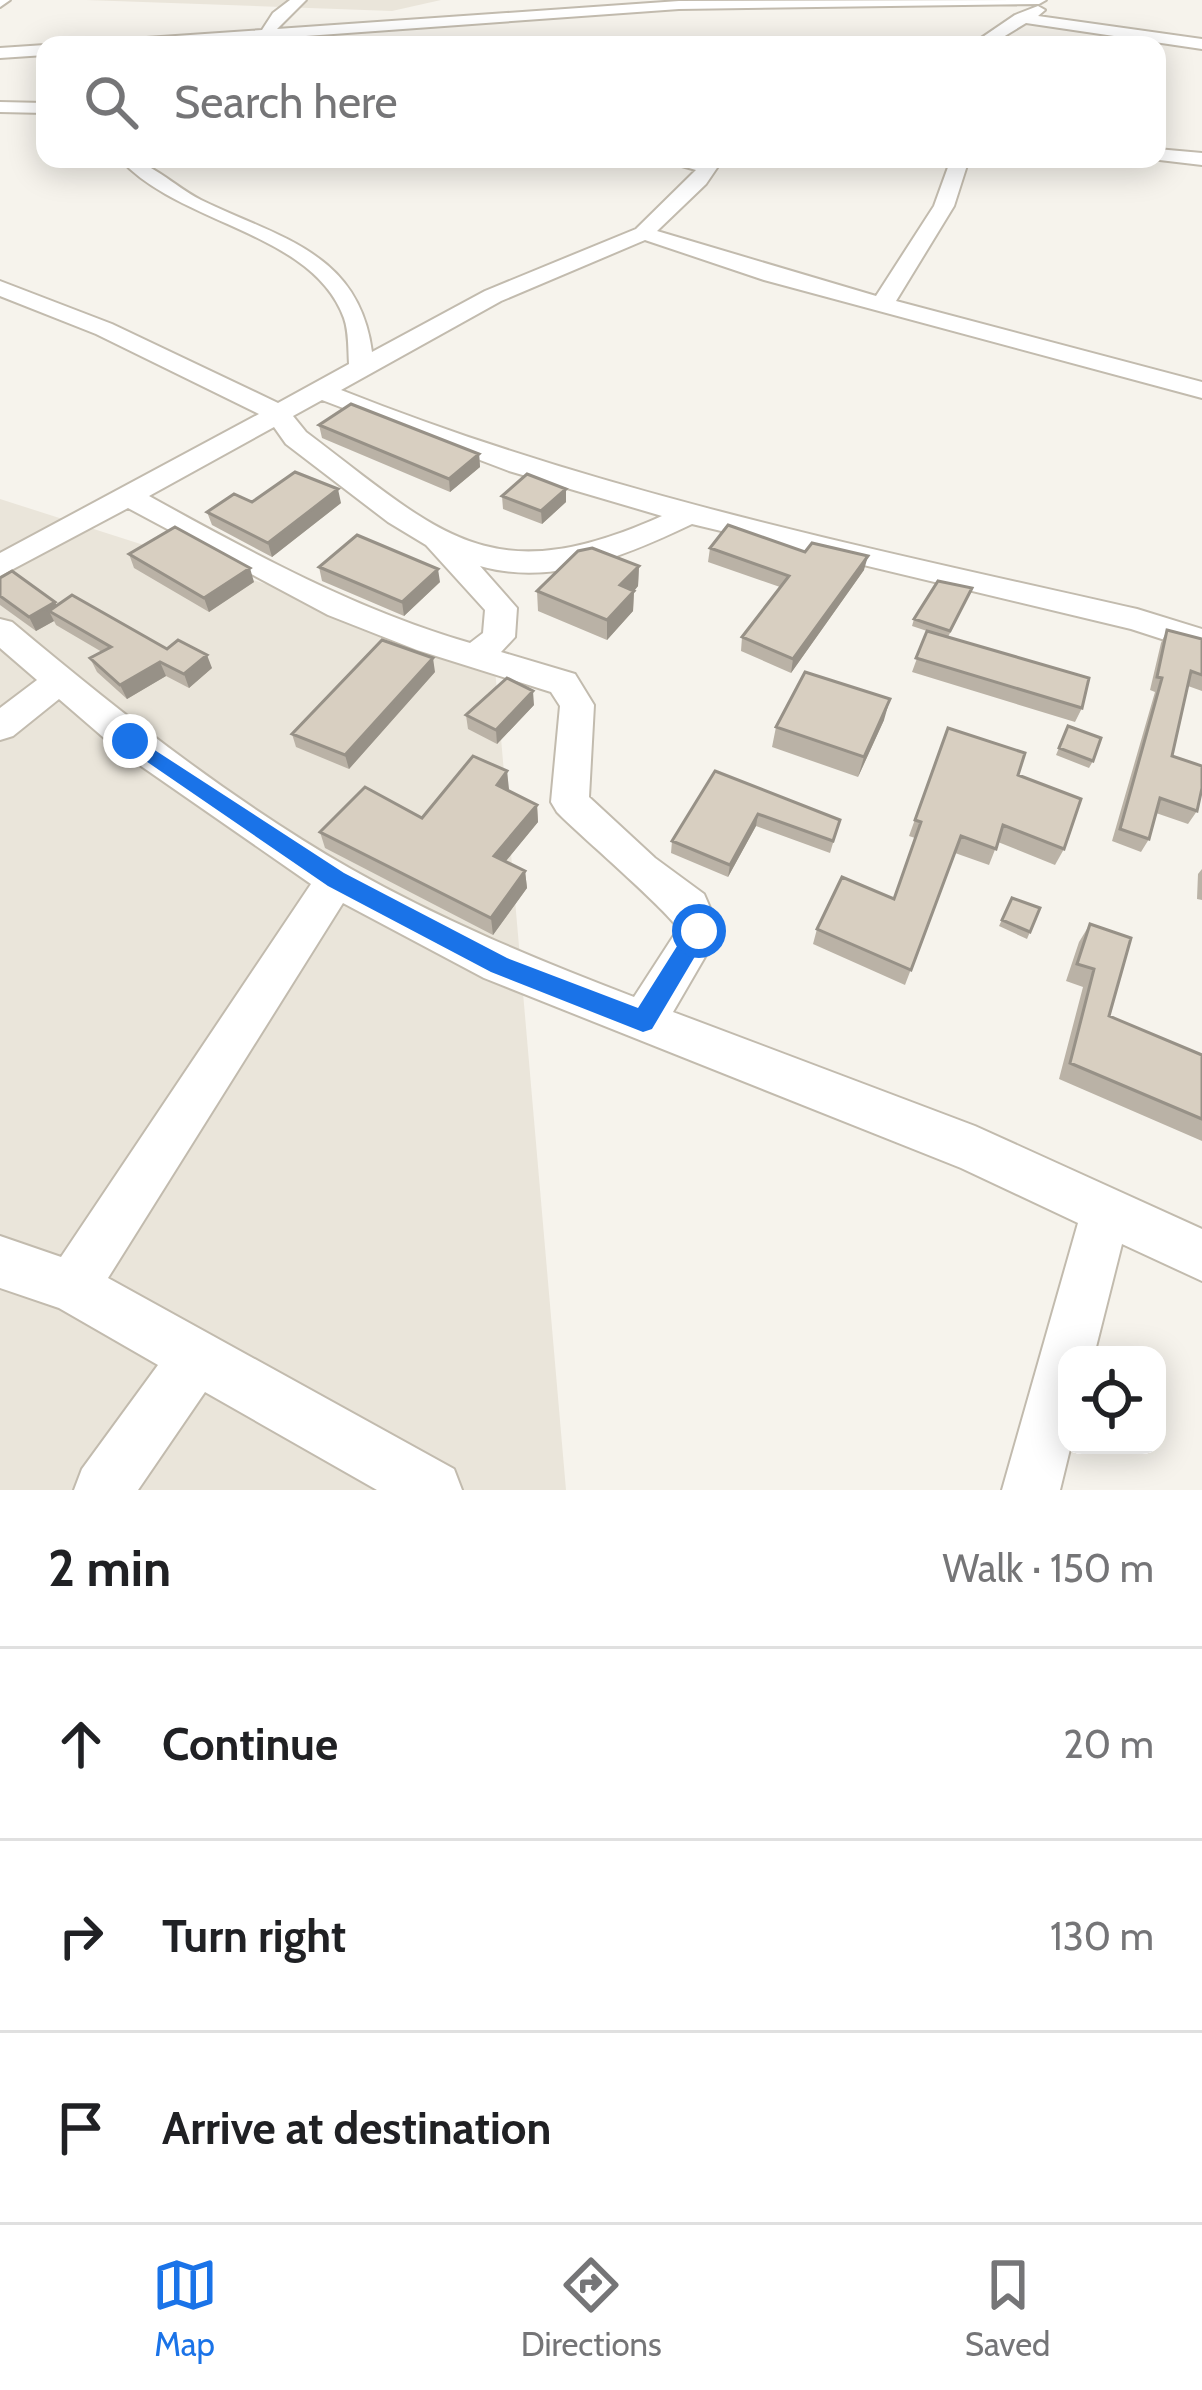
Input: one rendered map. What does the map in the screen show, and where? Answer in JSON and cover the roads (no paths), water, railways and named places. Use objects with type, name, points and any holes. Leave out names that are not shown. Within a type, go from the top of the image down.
[{"type":"street","points":[[258,36],[298,0]]},
{"type":"street","points":[[456,19],[475,0]]},
{"type":"street","points":[[274,36],[578,6],[848,0],[1046,2]]},
{"type":"street","points":[[993,36],[1046,2]]},
{"type":"street","points":[[329,30],[347,10]]},
{"type":"street","points":[[388,24],[401,12]]},
{"type":"street","points":[[1020,18],[1146,36]]},
{"type":"street","points":[[329,30],[338,36]]},
{"type":"street","points":[[1166,39],[1202,44]]},
{"type":"street","points":[[0,53],[36,51]]},
{"type":"street","points":[[0,107],[36,108]]},
{"type":"street","points":[[1166,156],[1202,160]]},
{"type":"street","points":[[137,168],[166,190],[266,234],[329,274],[357,317],[362,367]]},
{"type":"street","points":[[0,566],[493,296],[607,252],[643,232],[706,168]]},
{"type":"street","points":[[882,305],[944,206],[957,168]]},
{"type":"street","points":[[643,232],[772,275],[1202,390]]},
{"type":"street","points":[[0,288],[104,329],[276,412],[296,438],[398,516],[437,538],[502,563],[569,559],[636,540],[690,514]]},
{"type":"street","points":[[320,390],[448,443],[556,479],[1136,620],[1202,641]]},
{"type":"street","points":[[127,496],[279,580],[429,644],[563,683],[577,705],[570,802],[641,870],[691,906],[699,931],[643,1021]]},
{"type":"street","points":[[437,538],[501,608],[499,637],[475,656]]},
{"type":"street","points":[[0,630],[130,741],[336,880],[499,965],[975,1150],[1202,1255]]},
{"type":"street","points":[[0,727],[62,679]]},
{"type":"street","points":[[72,1287],[336,880]]},
{"type":"street","points":[[1069,1346],[1106,1211]]},
{"type":"street","points":[[0,1262],[72,1287],[433,1490]]},
{"type":"street","points":[[103,1490],[197,1355]]},
{"type":"street","points":[[1031,1490],[1058,1389]]}]
